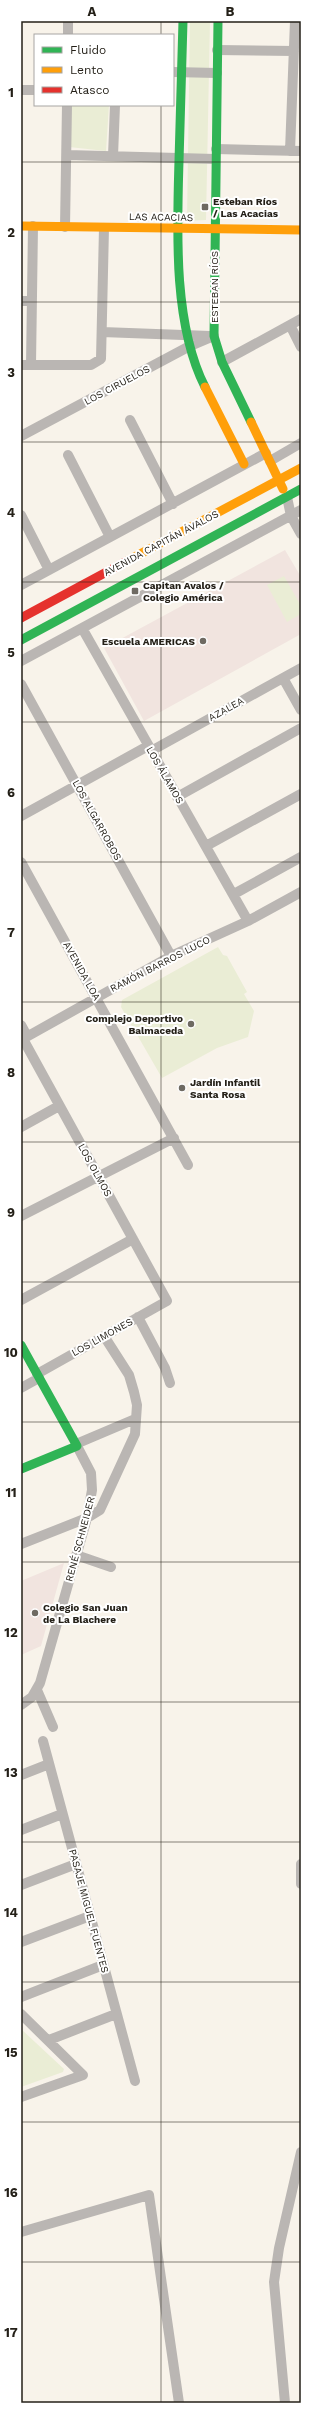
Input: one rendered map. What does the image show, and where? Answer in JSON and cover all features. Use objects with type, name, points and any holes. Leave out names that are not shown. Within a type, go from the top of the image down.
[{"type":"main road","points":[[183,21],[177,72],[179,158],[177,229],[185,334],[197,372],[244,464]]},
{"type":"main road","name":"ESTEBAN RÍOS","points":[[218,21],[214,229],[214,336],[222,362],[287,497]]},
{"type":"main road","name":"LAS ACACIAS","points":[[21,226],[301,230]]},
{"type":"main road","name":"AVENIDA CAPITÁN ÁVALOS","points":[[21,618],[301,468]]},
{"type":"main road","name":"AVENIDA CAPITÁN ÁVALOS","points":[[21,640],[301,489]]},
{"type":"main road","name":"RENÉ SCHNEIDER","points":[[21,1345],[76,1445]]},
{"type":"main road","points":[[21,1469],[76,1445]]},
{"type":"street","points":[[68,21],[68,34]]},
{"type":"street","points":[[290,151],[297,76],[294,51],[295,21]]},
{"type":"street","points":[[217,50],[294,51]]},
{"type":"street","points":[[177,72],[217,73]]},
{"type":"street","points":[[21,90],[34,90]]},
{"type":"street","points":[[65,227],[67,106]]},
{"type":"street","points":[[114,156],[115,106]]},
{"type":"street","points":[[66,156],[179,158],[215,154],[301,151]]},
{"type":"street","points":[[33,226],[32,301],[26,365],[91,365],[99,362],[102,355],[104,228]]},
{"type":"street","points":[[21,301],[32,301]]},
{"type":"street","points":[[222,362],[301,319]]},
{"type":"street","points":[[290,325],[301,347]]},
{"type":"street","points":[[102,332],[214,336]]},
{"type":"street","name":"LOS CIRUELOS","points":[[21,436],[188,347],[214,336]]},
{"type":"street","points":[[130,420],[172,504]]},
{"type":"street","points":[[21,585],[244,464],[268,457],[301,443]]},
{"type":"street","points":[[68,455],[110,537]]},
{"type":"street","name":"ESTEBAN RÍOS","points":[[287,497],[291,516],[301,534]]},
{"type":"street","points":[[21,661],[301,510]]},
{"type":"street","points":[[21,515],[49,570]]},
{"type":"street","name":"LOS ÁLAMOS","points":[[82,628],[248,921]]},
{"type":"street","name":"AZALEA","points":[[21,816],[301,668]]},
{"type":"street","points":[[282,678],[301,710]]},
{"type":"street","name":"LOS ALGARROBOS","points":[[21,684],[171,956]]},
{"type":"street","points":[[178,797],[301,728]]},
{"type":"street","points":[[206,846],[301,794]]},
{"type":"street","points":[[234,894],[301,857]]},
{"type":"street","name":"AVENIDA LOA","points":[[21,862],[188,1165]]},
{"type":"street","name":"RAMÓN BARROS LUCO","points":[[24,1039],[171,956],[248,921],[301,892]]},
{"type":"street","name":"LOS OLMOS","points":[[21,1025],[24,1039],[59,1106],[167,1301]]},
{"type":"street","points":[[21,1127],[59,1106]]},
{"type":"street","points":[[21,1216],[174,1138]]},
{"type":"street","points":[[21,1300],[133,1239]]},
{"type":"street","name":"LOS LIMONES","points":[[21,1388],[104,1336],[167,1301]]},
{"type":"street","points":[[138,1318],[165,1368],[170,1383]]},
{"type":"street","points":[[21,1544],[87,1518],[100,1510],[135,1434],[137,1405],[129,1376],[104,1336]]},
{"type":"street","points":[[76,1445],[135,1419]]},
{"type":"street","name":"RENÉ SCHNEIDER","points":[[34,1693],[87,1518],[92,1479],[76,1445]]},
{"type":"street","points":[[76,1555],[111,1567]]},
{"type":"street","points":[[21,1705],[34,1693],[53,1727]]},
{"type":"street","name":"PASAJE MIGUEL FUENTES","points":[[43,1741],[135,2082]]},
{"type":"street","points":[[21,1775],[49,1764]]},
{"type":"street","points":[[21,1830],[62,1814]]},
{"type":"street","points":[[21,1885],[76,1864]]},
{"type":"street","points":[[301,1864],[301,1884]]},
{"type":"street","points":[[21,1942],[90,1916]]},
{"type":"street","points":[[21,1997],[103,1965]]},
{"type":"street","points":[[21,2014],[83,2075],[21,2097]]},
{"type":"street","points":[[49,2040],[116,2014]]},
{"type":"street","points":[[285,2403],[274,2282],[279,2248],[301,2152]]},
{"type":"street","points":[[21,2232],[149,2195],[179,2403]]},
{"type":"shaded area","name":"Escuela AMERICAS","points":[[285,550],[301,577],[301,634],[144,721],[104,648]]},
{"type":"shaded area","name":"Colegio San Juan de La Blachere","points":[[64,1563],[41,1646],[21,1655],[21,1581]]},
{"type":"green space","points":[[190,21],[210,21],[206,220],[187,221]]},
{"type":"green space","points":[[70,106],[109,106],[106,151],[69,147]]},
{"type":"green space","points":[[284,576],[301,606],[301,614],[287,622],[267,585]]},
{"type":"green space","name":"Complejo Deportivo Balmaceda","points":[[218,947],[223,955],[227,956],[247,992],[244,994],[254,1011],[248,1037],[217,1048],[162,1078],[121,1007],[122,1000]]},
{"type":"green space","points":[[21,2029],[64,2069],[63,2072],[21,2087]]},
{"type":"traffic: fast","points":[[183,21],[178,217],[179,277],[187,335],[195,362],[205,387]]},
{"type":"traffic: fast","points":[[218,21],[214,336],[222,362],[251,422]]},
{"type":"traffic: fast","points":[[21,640],[301,489]]},
{"type":"traffic: fast","points":[[21,1345],[77,1446],[21,1469]]},
{"type":"traffic: slow","points":[[21,226],[301,230]]},
{"type":"traffic: slow","points":[[205,387],[244,464]]},
{"type":"traffic: slow","points":[[251,422],[283,489]]},
{"type":"traffic: slow","points":[[127,561],[301,468]]},
{"type":"traffic: jam","points":[[21,618],[127,561]]},
{"type":"place","name":"Esteban Ríos / Las Acacias","points":[[205,207]]},
{"type":"place","name":"Capitan Avalos / Colegio América","points":[[135,591]]},
{"type":"place","name":"Escuela AMERICAS","points":[[203,641]]},
{"type":"place","name":"Complejo Deportivo Balmaceda","points":[[191,1024]]},
{"type":"place","name":"Jardín Infantil Santa Rosa","points":[[182,1088]]},
{"type":"place","name":"Colegio San Juan de La Blachere","points":[[35,1613]]}]
